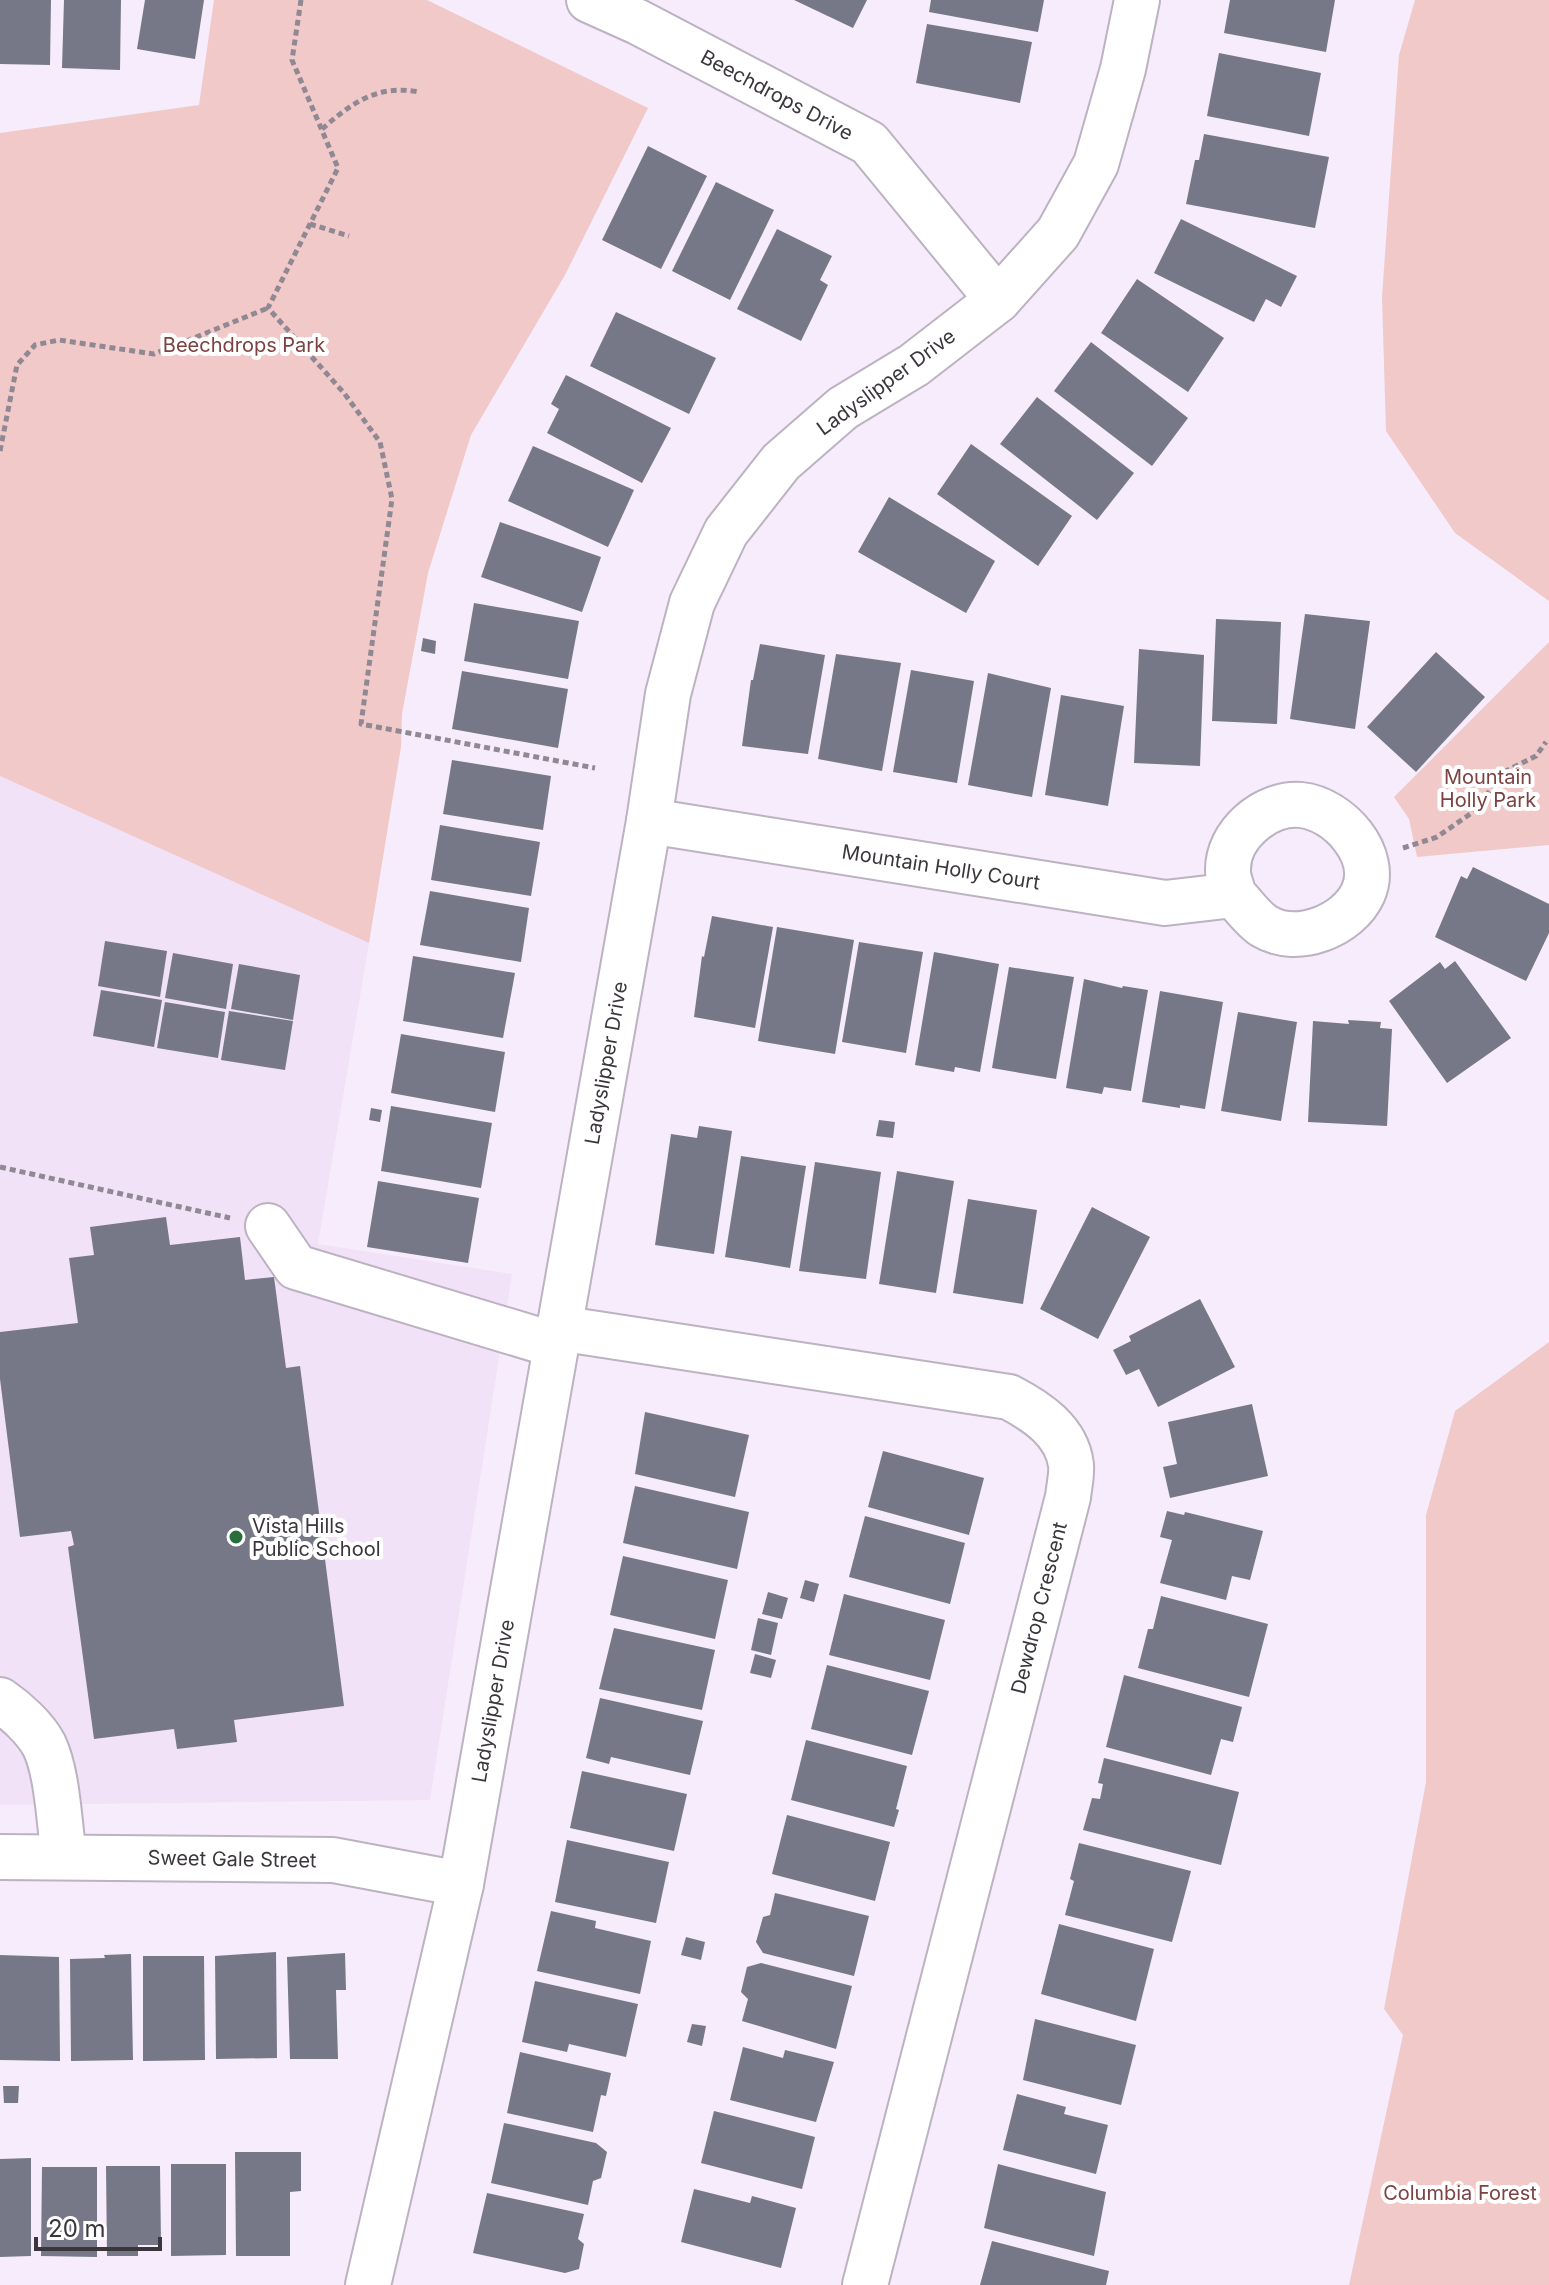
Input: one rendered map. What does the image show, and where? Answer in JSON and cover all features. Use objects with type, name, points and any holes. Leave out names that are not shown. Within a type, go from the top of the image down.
[{"type":"street","name":"Beechdrops Drive","points":[[589,0],[638,22],[869,143],[998,300]]},
{"type":"street","name":"Ladyslipper Drive","points":[[368,2285],[461,1884],[649,821],[668,694],[692,603],[726,532],[781,462],[843,408],[914,365],[998,300],[1058,233],[1096,164],[1123,69],[1137,0]]},
{"type":"street","points":[[1301,805],[1324,811],[1344,827],[1359,845],[1367,865],[1367,884],[1348,916],[1318,930],[1291,934],[1262,925],[1234,895],[1228,872],[1232,849],[1244,829],[1262,815],[1280,807],[1301,805]]},
{"type":"street","name":"Mountain Holly Court","points":[[649,821],[1165,903],[1234,895]]},
{"type":"street","name":"Dewdrop Crescent","points":[[268,1226],[296,1267],[557,1336],[1009,1397],[1038,1412],[1062,1439],[1071,1465],[1068,1497],[865,2285]]},
{"type":"street","points":[[0,1700],[29,1725],[44,1746],[53,1778],[64,1856]]},
{"type":"street","name":"Sweet Gale Street","points":[[0,1857],[333,1860],[461,1884]]},
{"type":"path","points":[[0,451],[17,365],[35,345],[59,340],[154,354],[268,308],[338,168],[292,60],[301,0]]},
{"type":"path","points":[[322,129],[361,99],[400,88],[419,92]]},
{"type":"path","points":[[310,224],[349,236]]},
{"type":"path","points":[[268,308],[344,393],[380,442],[392,499],[361,724],[595,768]]},
{"type":"path","points":[[1363,855],[1415,846],[1437,837],[1473,812],[1506,771],[1536,756],[1546,742]]},
{"type":"path","points":[[0,1167],[268,1226]]},
{"type":"shaded area","name":"Vista Hills Public School","points":[[0,776],[369,943],[318,1244],[512,1274],[430,1800],[0,1805]]},
{"type":"green space","name":"Beechdrops Park","points":[[214,0],[427,0],[648,108],[565,275],[471,435],[428,573],[402,714],[401,747],[369,943],[0,776],[0,133],[199,105]]},
{"type":"green space","points":[[1415,0],[1549,0],[1549,601],[1455,533],[1386,431],[1382,297],[1399,55]]},
{"type":"green space","name":"Mountain Holly Park","points":[[1549,642],[1549,845],[1417,857],[1409,819],[1394,797]]},
{"type":"green space","name":"Columbia Forest","points":[[1549,1342],[1549,2285],[1349,2285],[1403,2035],[1384,2009],[1426,1782],[1426,1515],[1455,1411]]},
{"type":"building","points":[[0,0],[51,0],[50,65],[0,64]]},
{"type":"building","points":[[64,0],[121,0],[120,70],[62,68]]},
{"type":"building","points":[[145,0],[204,0],[195,59],[137,49]]},
{"type":"building","points":[[794,0],[867,0],[853,28]]},
{"type":"building","points":[[931,0],[1044,0],[1038,32],[929,12]]},
{"type":"building","points":[[1230,0],[1335,0],[1326,52],[1224,33]]},
{"type":"building","points":[[927,24],[1032,42],[1020,103],[916,83]]},
{"type":"building","points":[[1219,53],[1321,73],[1309,136],[1207,116]]},
{"type":"building","points":[[1204,134],[1329,157],[1315,228],[1186,204]]},
{"type":"building","points":[[648,146],[707,176],[661,269],[602,240]]},
{"type":"building","points":[[716,182],[774,210],[730,300],[672,271]]},
{"type":"building","points":[[1181,219],[1297,276],[1281,307],[1266,299],[1254,322],[1154,273]]},
{"type":"building","points":[[777,229],[832,256],[820,280],[828,285],[801,341],[737,309]]},
{"type":"building","points":[[1137,279],[1224,338],[1188,392],[1101,333]]},
{"type":"building","points":[[616,312],[716,358],[689,414],[590,366]]},
{"type":"building","points":[[1091,342],[1188,418],[1152,466],[1054,391]]},
{"type":"building","points":[[566,375],[671,428],[642,483],[547,433],[559,409],[551,404]]},
{"type":"building","points":[[1037,397],[1134,473],[1097,520],[1000,444]]},
{"type":"building","points":[[971,444],[1072,516],[1038,566],[937,494]]},
{"type":"building","points":[[533,446],[634,490],[608,547],[508,501]]},
{"type":"building","points":[[889,497],[995,561],[966,613],[858,552]]},
{"type":"building","points":[[500,522],[601,557],[582,612],[481,577]]},
{"type":"building","points":[[474,603],[579,621],[568,679],[464,661]]},
{"type":"building","points":[[1305,614],[1370,621],[1355,729],[1290,719]]},
{"type":"building","points":[[1216,619],[1281,622],[1277,724],[1212,721]]},
{"type":"building","points":[[423,638],[436,641],[435,654],[421,651]]},
{"type":"building","points":[[760,644],[825,655],[808,754],[742,746],[751,680]]},
{"type":"building","points":[[1139,649],[1204,655],[1200,766],[1134,763]]},
{"type":"building","points":[[1436,652],[1485,697],[1416,772],[1367,727]]},
{"type":"building","points":[[836,654],[901,663],[882,771],[818,759]]},
{"type":"building","points":[[911,670],[974,681],[957,783],[893,772]]},
{"type":"building","points":[[462,671],[568,689],[558,748],[452,729]]},
{"type":"building","points":[[988,673],[1051,688],[1032,797],[968,785]]},
{"type":"building","points":[[1061,695],[1124,706],[1108,806],[1045,795]]},
{"type":"building","points":[[452,760],[551,776],[543,830],[443,814]]},
{"type":"building","points":[[440,825],[540,842],[531,896],[431,880]]},
{"type":"building","points":[[1473,867],[1549,904],[1549,933],[1526,981],[1435,937],[1461,876],[1467,879]]},
{"type":"building","points":[[430,891],[529,908],[521,962],[420,945]]},
{"type":"building","points":[[712,916],[773,927],[755,1028],[694,1017],[702,956]]},
{"type":"building","points":[[777,927],[854,940],[835,1054],[758,1041]]},
{"type":"building","points":[[105,941],[167,951],[160,997],[98,986]]},
{"type":"building","points":[[859,942],[923,952],[906,1053],[842,1042]]},
{"type":"building","points":[[934,952],[999,964],[980,1072],[955,1067],[954,1072],[915,1065]]},
{"type":"building","points":[[173,953],[233,964],[226,1009],[165,998]]},
{"type":"building","points":[[413,956],[515,973],[503,1038],[403,1021]]},
{"type":"building","points":[[1455,961],[1511,1038],[1447,1083],[1389,1001],[1440,962],[1445,969]]},
{"type":"building","points":[[239,964],[300,975],[293,1020],[231,1009]]},
{"type":"building","points":[[1009,967],[1074,977],[1056,1079],[992,1068]]},
{"type":"building","points":[[1084,979],[1122,988],[1148,990],[1131,1091],[1104,1087],[1102,1094],[1066,1088]]},
{"type":"building","points":[[101,990],[162,1000],[154,1047],[93,1036]]},
{"type":"building","points":[[1160,991],[1223,1002],[1205,1109],[1142,1102]]},
{"type":"building","points":[[165,1002],[225,1012],[218,1058],[157,1048]]},
{"type":"building","points":[[229,1011],[293,1021],[285,1070],[221,1060]]},
{"type":"building","points":[[1238,1012],[1297,1022],[1281,1121],[1221,1111]]},
{"type":"building","points":[[1348,1020],[1381,1022],[1380,1028],[1392,1029],[1387,1126],[1308,1122],[1313,1021],[1349,1024]]},
{"type":"building","points":[[401,1034],[505,1052],[495,1112],[391,1093]]},
{"type":"building","points":[[391,1106],[492,1123],[481,1188],[381,1171]]},
{"type":"building","points":[[371,1108],[382,1110],[380,1122],[369,1120]]},
{"type":"building","points":[[879,1120],[895,1122],[893,1138],[876,1136]]},
{"type":"building","points":[[699,1126],[732,1131],[714,1254],[655,1245],[671,1134],[697,1138]]},
{"type":"building","points":[[741,1156],[806,1166],[790,1268],[725,1257]]},
{"type":"building","points":[[815,1162],[881,1172],[866,1279],[799,1271]]},
{"type":"building","points":[[897,1171],[954,1181],[936,1293],[879,1284]]},
{"type":"building","points":[[378,1181],[479,1198],[468,1263],[367,1247]]},
{"type":"building","points":[[968,1199],[1037,1210],[1023,1304],[953,1293]]},
{"type":"building","points":[[1092,1207],[1150,1237],[1098,1339],[1040,1309]]},
{"type":"building","points":[[166,1217],[170,1245],[240,1237],[245,1280],[274,1277],[286,1368],[300,1366],[344,1706],[234,1720],[237,1742],[177,1749],[174,1729],[94,1739],[68,1547],[74,1545],[71,1531],[20,1537],[0,1379],[0,1332],[78,1323],[69,1258],[94,1255],[90,1227]]},
{"type":"building","points":[[1200,1299],[1235,1367],[1158,1407],[1139,1369],[1126,1375],[1113,1350],[1131,1341],[1129,1336]]},
{"type":"building","points":[[1252,1404],[1268,1476],[1170,1498],[1163,1467],[1177,1464],[1168,1422]]},
{"type":"building","points":[[645,1412],[749,1435],[735,1497],[635,1474]]},
{"type":"building","points":[[883,1451],[984,1478],[969,1535],[868,1507]]},
{"type":"building","points":[[635,1486],[749,1512],[737,1569],[623,1543]]},
{"type":"building","points":[[1167,1511],[1184,1515],[1185,1512],[1263,1531],[1250,1580],[1232,1576],[1226,1600],[1160,1583],[1172,1540],[1160,1537]]},
{"type":"building","points":[[865,1516],[965,1543],[950,1604],[849,1577]]},
{"type":"building","points":[[623,1556],[728,1580],[715,1639],[610,1615]]},
{"type":"building","points":[[805,1580],[819,1584],[814,1602],[800,1598]]},
{"type":"building","points":[[768,1592],[788,1598],[782,1619],[762,1614]]},
{"type":"building","points":[[844,1594],[945,1620],[930,1680],[829,1655]]},
{"type":"building","points":[[1161,1596],[1268,1624],[1249,1697],[1138,1668],[1148,1629],[1153,1629]]},
{"type":"building","points":[[758,1618],[778,1623],[771,1655],[751,1650]]},
{"type":"building","points":[[614,1628],[715,1650],[702,1710],[599,1689]]},
{"type":"building","points":[[755,1654],[776,1660],[771,1678],[750,1673]]},
{"type":"building","points":[[827,1665],[929,1691],[912,1755],[811,1729]]},
{"type":"building","points":[[1124,1675],[1242,1707],[1233,1742],[1221,1739],[1211,1775],[1106,1747]]},
{"type":"building","points":[[600,1698],[703,1721],[690,1775],[611,1757],[609,1764],[586,1758]]},
{"type":"building","points":[[806,1740],[907,1766],[894,1827],[791,1800]]},
{"type":"building","points":[[1104,1758],[1239,1792],[1221,1865],[1083,1830],[1092,1798],[1100,1799],[1103,1784],[1098,1783]]},
{"type":"building","points":[[582,1771],[687,1794],[674,1851],[570,1828]]},
{"type":"building","points":[[787,1815],[890,1842],[875,1901],[772,1874]]},
{"type":"building","points":[[567,1840],[669,1862],[656,1923],[555,1902]]},
{"type":"building","points":[[1079,1843],[1191,1871],[1172,1942],[1065,1915]]},
{"type":"building","points":[[775,1893],[869,1916],[854,1976],[763,1953],[756,1942],[763,1917],[770,1915]]},
{"type":"building","points":[[551,1911],[596,1921],[595,1928],[651,1941],[640,1994],[537,1971]]},
{"type":"building","points":[[1059,1924],[1154,1949],[1136,2021],[1041,1994]]},
{"type":"building","points":[[686,1937],[705,1942],[701,1960],[681,1955]]},
{"type":"building","points":[[276,1952],[277,2058],[216,2059],[215,1956]]},
{"type":"building","points":[[345,1953],[346,1990],[336,1990],[338,2059],[290,2059],[287,1957]]},
{"type":"building","points":[[131,1954],[133,2060],[71,2061],[70,1959]]},
{"type":"building","points":[[0,1955],[59,1957],[60,2061],[0,2060]]},
{"type":"building","points":[[143,1956],[204,1956],[205,2060],[143,2061]]},
{"type":"building","points":[[761,1963],[852,1986],[836,2049],[742,2021],[748,1999],[741,1992],[747,1967]]},
{"type":"building","points":[[535,1981],[638,2004],[626,2057],[569,2044],[567,2052],[522,2042]]},
{"type":"building","points":[[1035,2019],[1136,2045],[1121,2105],[1023,2080]]},
{"type":"building","points":[[692,2024],[706,2026],[702,2046],[687,2042]]},
{"type":"building","points":[[743,2047],[783,2058],[785,2050],[834,2062],[816,2122],[730,2100]]},
{"type":"building","points":[[520,2052],[611,2073],[606,2096],[601,2095],[593,2132],[507,2113]]},
{"type":"building","points":[[3,2086],[19,2086],[18,2103],[4,2103]]},
{"type":"building","points":[[1017,2094],[1066,2107],[1064,2114],[1108,2125],[1096,2174],[1003,2150]]},
{"type":"building","points":[[714,2111],[815,2137],[802,2189],[701,2163]]},
{"type":"building","points":[[504,2123],[596,2143],[607,2152],[601,2178],[593,2181],[588,2205],[491,2183]]},
{"type":"building","points":[[235,2152],[301,2152],[301,2191],[290,2192],[290,2256],[236,2256]]},
{"type":"building","points":[[31,2158],[31,2256],[0,2257],[0,2159]]},
{"type":"building","points":[[171,2164],[226,2164],[226,2255],[171,2256]]},
{"type":"building","points":[[998,2164],[1106,2192],[1094,2256],[984,2228]]},
{"type":"building","points":[[106,2166],[160,2166],[161,2245],[138,2245],[138,2256],[107,2256]]},
{"type":"building","points":[[42,2167],[97,2167],[97,2257],[41,2256]]},
{"type":"building","points":[[694,2189],[750,2203],[752,2196],[796,2208],[781,2268],[681,2242]]},
{"type":"building","points":[[487,2193],[584,2214],[578,2239],[584,2244],[579,2269],[565,2273],[473,2253]]},
{"type":"building","points":[[992,2241],[1109,2271],[1106,2285],[980,2285]]},
{"type":"place","name":"Vista Hills Public School","points":[[236,1537]]}]
